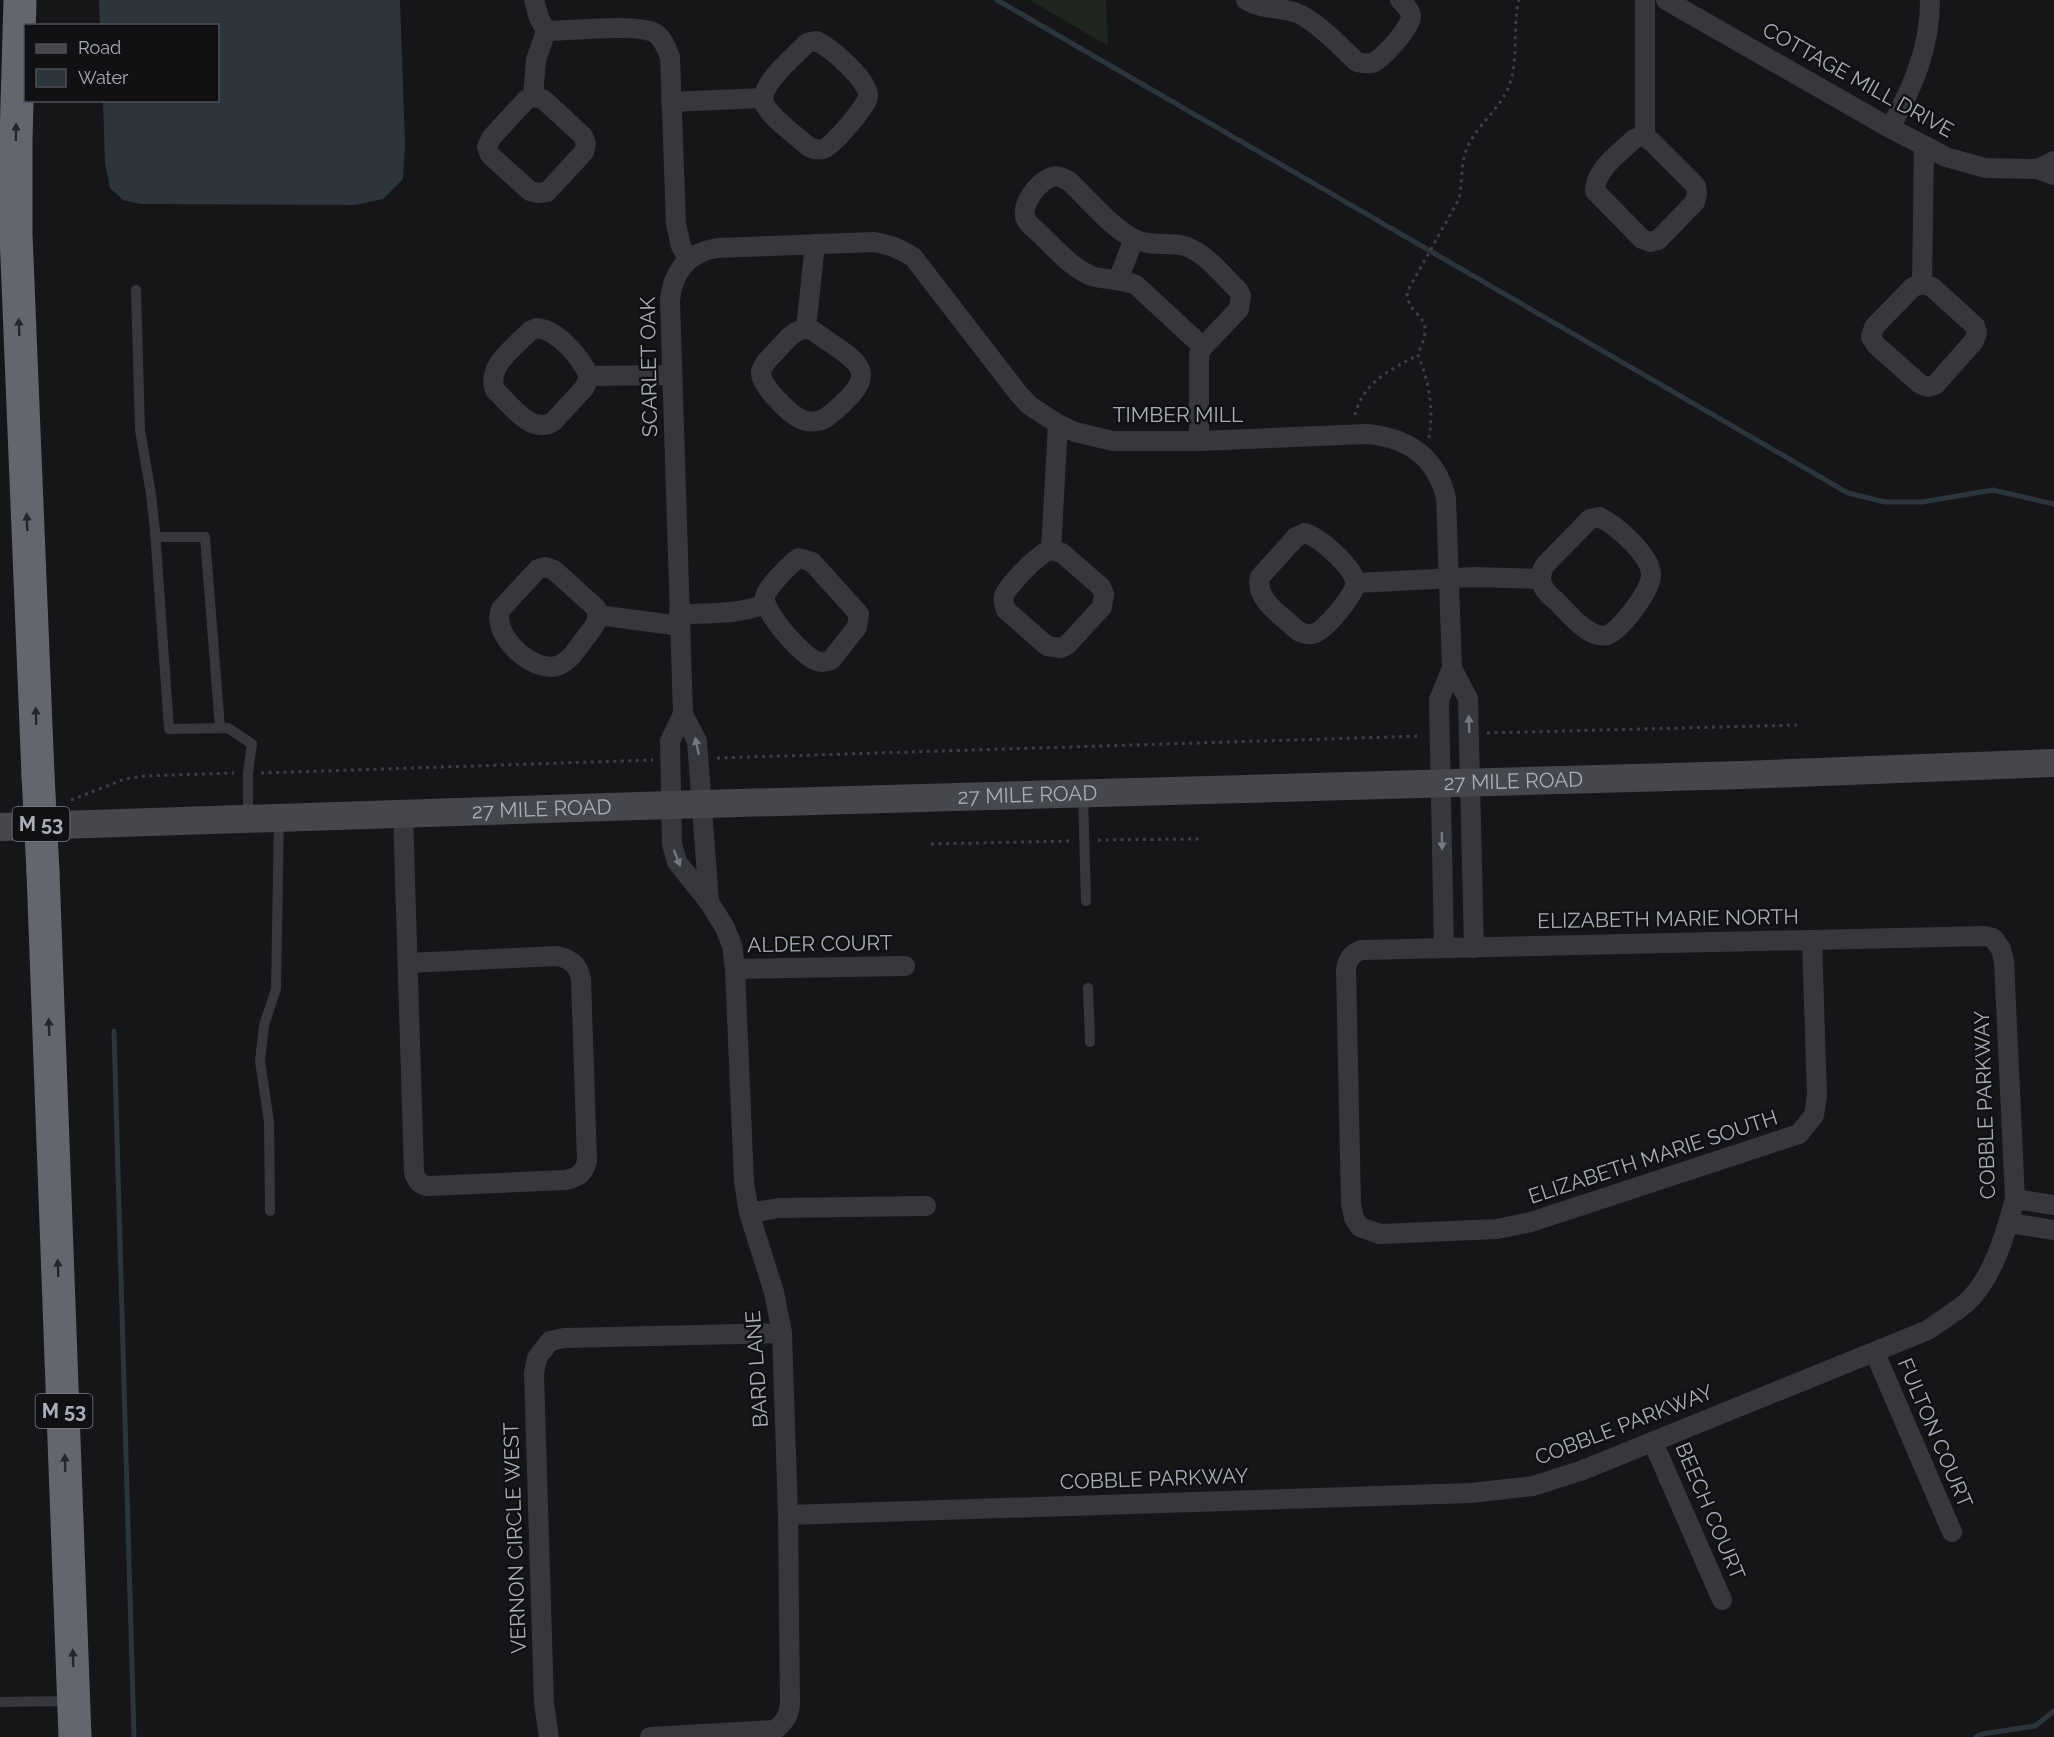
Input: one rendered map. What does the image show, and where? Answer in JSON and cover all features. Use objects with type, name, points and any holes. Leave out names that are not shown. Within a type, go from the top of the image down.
[{"type":"highway","name":"M 53","points":[[20,0],[16,118],[16,234],[43,872],[75,1737]]},
{"type":"street","points":[[533,97],[536,60],[546,31],[539,18],[534,0]]},
{"type":"street","points":[[1246,0],[1263,7],[1290,5],[1357,62],[1373,63],[1409,26],[1411,17],[1408,7],[1400,0]]},
{"type":"street","points":[[1645,0],[1645,137],[1695,186],[1697,194],[1695,202],[1658,240],[1650,242],[1642,239],[1595,191],[1595,182],[1599,173],[1634,140],[1645,137]]},
{"type":"street","name":"COTTAGE MILL DRIVE","points":[[1666,0],[1924,146],[1956,160],[1985,168],[2048,168]]},
{"type":"street","points":[[1890,128],[1911,90],[1920,66],[1928,33],[1930,0]]},
{"type":"street","points":[[546,31],[634,28],[653,33],[661,38],[670,57],[676,224],[681,246],[688,259]]},
{"type":"street","points":[[816,41],[848,66],[863,81],[867,89],[864,106],[829,146],[822,149],[809,147],[769,110],[763,98],[767,85],[807,43],[816,41]]},
{"type":"street","points":[[533,97],[543,99],[583,136],[586,144],[584,152],[547,192],[538,193],[530,191],[522,184],[490,155],[487,147],[490,138],[526,100],[533,97]]},
{"type":"street","points":[[671,102],[763,98]]},
{"type":"street","points":[[1923,284],[1924,146]]},
{"type":"street","points":[[1199,441],[1199,354],[1239,309],[1241,296],[1238,290],[1198,253],[1189,248],[1182,245],[1150,244],[1134,239],[1062,177],[1054,176],[1046,180],[1027,200],[1025,207],[1027,222],[1073,265],[1084,273],[1128,281],[1145,291],[1203,347]]},
{"type":"street","points":[[1118,280],[1134,239]]},
{"type":"street","name":"TIMBER MILL","points":[[688,259],[705,250],[717,248],[874,242],[889,244],[903,250],[913,257],[1029,405],[1058,424],[1084,435],[1113,441],[1383,436],[1399,440],[1424,457],[1435,469],[1446,498],[1452,668],[1439,700],[1444,948]]},
{"type":"street","points":[[806,329],[815,244]]},
{"type":"street","name":"SCARLET OAK","points":[[688,259],[681,267],[671,287],[672,375],[683,714],[697,741],[703,804]]},
{"type":"street","points":[[1923,284],[1932,286],[1975,326],[1977,333],[1974,341],[1935,385],[1928,387],[1920,384],[1876,345],[1871,337],[1874,327],[1912,287],[1923,284]]},
{"type":"street","points":[[537,328],[544,328],[558,338],[572,352],[589,376],[585,387],[553,422],[546,426],[530,423],[495,390],[492,383],[495,368],[530,331],[537,328]]},
{"type":"street","points":[[806,329],[812,330],[856,362],[862,376],[857,389],[825,418],[816,422],[798,418],[769,391],[762,383],[760,376],[764,364],[794,333],[806,329]]},
{"type":"street","points":[[589,376],[672,375]]},
{"type":"street","points":[[1051,550],[1058,424]]},
{"type":"street","points":[[1599,517],[1606,520],[1644,555],[1652,575],[1646,594],[1614,632],[1606,636],[1587,630],[1545,591],[1540,579],[1545,565],[1590,519],[1599,517]]},
{"type":"street","points":[[1305,533],[1315,536],[1350,569],[1356,583],[1350,598],[1320,631],[1305,634],[1298,631],[1261,596],[1258,583],[1260,577],[1296,537],[1305,533]]},
{"type":"street","points":[[1051,550],[1062,553],[1101,587],[1104,594],[1102,607],[1067,645],[1061,648],[1047,646],[1006,610],[1004,604],[1006,592],[1041,554],[1051,550]]},
{"type":"street","points":[[799,558],[805,559],[812,562],[856,608],[859,621],[857,627],[831,660],[817,662],[795,643],[765,604],[767,591],[793,562],[799,558]]},
{"type":"street","points":[[545,567],[554,570],[596,609],[598,615],[594,627],[567,661],[549,667],[539,666],[513,646],[501,631],[498,616],[501,609],[538,569],[545,567]]},
{"type":"street","points":[[1356,583],[1474,577],[1540,579]]},
{"type":"street","points":[[598,615],[680,620],[755,609],[765,604]]},
{"type":"street","name":"TIMBER MILL","points":[[1452,668],[1468,699],[1474,948]]},
{"type":"street","name":"SCARLET OAK","points":[[670,805],[670,741],[683,714]]},
{"type":"street","name":"27 MILE ROAD","points":[[0,826],[1742,775],[2054,763]]},
{"type":"street","name":"BARD LANE","points":[[703,804],[703,846],[708,902]]},
{"type":"street","name":"BARD LANE","points":[[650,1737],[775,1730],[788,1715],[790,1705],[788,1515],[782,1333],[774,1292],[749,1213],[744,1182],[732,945],[724,926],[677,862],[672,844],[670,805]]},
{"type":"street","points":[[403,814],[408,963],[416,1179],[428,1186],[566,1180],[581,1175],[587,1161],[581,979],[578,968],[570,960],[558,956],[408,963]]},
{"type":"street","name":"ELIZABETH MARIE NORTH","points":[[1347,960],[1361,950],[1985,936],[1993,938]]},
{"type":"street","name":"COBBLE PARKWAY","points":[[788,1515],[1471,1493],[1533,1486],[1583,1470],[1928,1330],[1967,1302],[1990,1270],[2015,1199],[2004,961],[2001,949],[1993,938]]},
{"type":"street","name":"ELIZABETH MARIE SOUTH","points":[[1347,960],[1351,1204],[1354,1218],[1360,1227],[1380,1234],[1497,1229],[1520,1224],[1799,1134],[1814,1115],[1817,1096],[1812,940]]},
{"type":"street","name":"ALDER COURT","points":[[735,969],[905,966]]},
{"type":"street","points":[[2015,1199],[2054,1205]]},
{"type":"street","points":[[749,1213],[779,1208],[926,1206]]},
{"type":"street","points":[[2008,1223],[2054,1230]]},
{"type":"street","name":"VERNON CIRCLE WEST","points":[[549,1737],[544,1704],[534,1373],[537,1358],[550,1341],[564,1338],[782,1333]]},
{"type":"street","name":"FULTON COURT","points":[[1875,1353],[1952,1532]]},
{"type":"street","name":"BEECH COURT","points":[[1653,1442],[1722,1600]]},
{"type":"lane","points":[[136,290],[140,430],[151,494],[169,729],[228,728],[252,744],[248,773],[248,819]]},
{"type":"lane","points":[[155,537],[205,537],[220,728]]},
{"type":"lane","points":[[1083,794],[1086,901]]},
{"type":"lane","points":[[270,1211],[268,1122],[260,1061],[264,1025],[276,989],[279,818]]},
{"type":"lane","points":[[1088,988],[1090,1042]]},
{"type":"lane","points":[[0,1702],[74,1701]]},
{"type":"path","points":[[1424,457],[1430,434],[1431,408],[1425,372],[1418,355],[1426,332],[1425,324],[1407,301],[1407,292],[1459,199],[1464,157],[1469,144],[1503,98],[1509,85],[1514,70],[1514,30],[1519,0]]},
{"type":"path","points":[[1350,435],[1356,408],[1363,394],[1385,372],[1418,355]]},
{"type":"path","points":[[1479,735],[1797,725]]},
{"type":"path","points":[[708,758],[1429,735]]},
{"type":"path","points":[[67,801],[125,778],[144,776],[659,759]]},
{"type":"path","points":[[1113,839],[1200,839]]},
{"type":"path","points":[[932,844],[1054,841]]},
{"type":"shaded area","points":[[1030,0],[1106,0],[1108,46]]},
{"type":"water","points":[[99,0],[400,0],[405,143],[403,179],[383,199],[355,205],[141,204],[123,200],[110,188],[105,163],[103,102],[219,102],[219,24],[100,24]]},
{"type":"waterway","points":[[997,0],[1848,493],[1885,502],[1922,502],[1993,490],[2054,504]]},
{"type":"waterway","points":[[114,1031],[134,1737]]},
{"type":"waterway","points":[[1976,1737],[1982,1734],[2035,1726],[2054,1711]]}]
